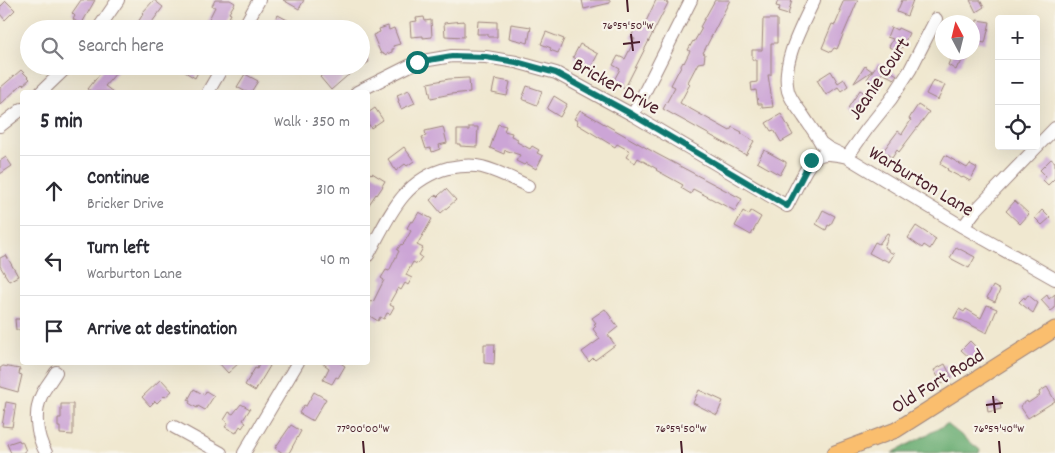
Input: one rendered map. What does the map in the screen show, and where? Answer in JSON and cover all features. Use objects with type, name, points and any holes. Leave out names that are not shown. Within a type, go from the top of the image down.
[{"type":"main road","name":"Old Fort Road","points":[[835,453],[896,430],[1055,329]]},
{"type":"street","points":[[104,20],[118,0]]},
{"type":"street","points":[[248,20],[259,0]]},
{"type":"street","points":[[633,115],[691,0]]},
{"type":"street","points":[[814,0],[787,68],[788,91],[821,143],[848,157]]},
{"type":"street","name":"Jeanie Court","points":[[848,157],[910,70],[935,21]]},
{"type":"street","name":"Bricker Drive","points":[[362,90],[417,62],[452,56],[486,57],[516,62],[556,73],[633,115],[787,206]]},
{"type":"street","points":[[43,90],[59,75]]},
{"type":"street","points":[[209,90],[218,75]]},
{"type":"street","points":[[0,126],[20,111]]},
{"type":"street","points":[[963,227],[975,211],[1055,128]]},
{"type":"street","name":"Warburton Lane","points":[[787,206],[811,160],[820,155],[827,154],[848,157],[963,227],[1055,279]]},
{"type":"street","points":[[370,252],[401,198],[413,186],[438,171],[465,166],[480,166],[496,171],[528,186]]},
{"type":"street","points":[[244,453],[296,365]]},
{"type":"street","points":[[46,453],[41,444],[37,425],[38,407],[43,393],[56,372]]},
{"type":"street","points":[[174,427],[221,453]]},
{"type":"green space","points":[[947,424],[980,450],[979,453],[892,453]]},
{"type":"building","points":[[81,0],[95,0],[84,20],[74,20],[75,16],[72,13]]},
{"type":"building","points":[[154,0],[163,7],[154,20],[139,20],[142,13]]},
{"type":"building","points":[[215,0],[230,0],[235,3],[229,13],[231,14],[228,20],[208,20],[215,7],[212,6]]},
{"type":"building","points":[[283,0],[304,0],[299,9]]},
{"type":"building","points":[[582,0],[610,0],[610,3],[584,9]]},
{"type":"building","points":[[656,0],[668,3],[625,88],[613,82],[620,69],[613,65],[618,56],[625,59],[635,39],[631,37],[636,27],[642,30]]},
{"type":"building","points":[[715,0],[730,0],[703,53],[705,54],[704,62],[698,63],[680,103],[730,131],[732,127],[742,132],[754,141],[746,155],[663,109],[675,87],[671,85]]},
{"type":"building","points":[[778,0],[792,0],[788,15],[778,12],[780,7],[776,6]]},
{"type":"building","points":[[844,0],[858,0],[837,49],[834,48],[831,52],[822,48],[832,24],[835,25]]},
{"type":"building","points":[[902,0],[913,0],[907,16],[897,12]]},
{"type":"building","points":[[970,0],[980,0],[984,7],[976,12]]},
{"type":"building","points":[[6,1],[15,10],[5,20],[0,14],[0,7]]},
{"type":"building","points":[[278,15],[287,20],[275,20]]},
{"type":"building","points":[[424,17],[425,21],[431,20],[432,37],[411,37],[410,22],[417,21],[416,18]]},
{"type":"building","points":[[763,19],[777,19],[777,43],[771,43],[771,75],[768,75],[773,107],[762,108],[762,104],[758,104],[756,90],[752,91],[751,83],[757,82],[757,60],[752,60],[752,50],[762,50]]},
{"type":"building","points":[[980,20],[990,22],[985,43],[980,42]]},
{"type":"building","points":[[464,21],[464,37],[445,36],[444,23]]},
{"type":"building","points":[[478,21],[497,22],[497,37],[488,37],[488,34],[477,34]]},
{"type":"building","points":[[511,24],[531,27],[528,43],[509,38]]},
{"type":"building","points":[[388,26],[389,30],[394,28],[400,44],[393,46],[392,52],[384,55],[383,53],[381,54],[373,35],[380,32],[379,29]]},
{"type":"building","points":[[891,27],[909,33],[898,52],[889,47],[893,39],[887,37]]},
{"type":"building","points":[[546,32],[564,39],[558,53],[541,44]]},
{"type":"building","points":[[580,44],[598,54],[590,69],[573,57]]},
{"type":"building","points":[[950,60],[962,60],[956,70],[948,65]]},
{"type":"building","points":[[878,63],[897,75],[894,79],[882,73],[875,85],[867,79]]},
{"type":"building","points":[[865,66],[872,71],[854,83]]},
{"type":"building","points":[[20,71],[20,75],[26,75],[30,79],[0,105],[0,88]]},
{"type":"building","points":[[831,71],[838,83],[844,79],[848,86],[841,91],[838,87],[826,95],[817,80]]},
{"type":"building","points":[[99,75],[114,75],[105,86],[110,90],[88,89]]},
{"type":"building","points":[[244,75],[258,81],[252,90],[242,90],[237,87]]},
{"type":"building","points":[[322,75],[349,75],[331,90],[320,77]]},
{"type":"building","points":[[469,78],[470,92],[431,98],[428,83]]},
{"type":"building","points":[[495,79],[510,82],[507,96],[492,93]]},
{"type":"building","points":[[933,80],[945,85],[938,100],[926,94]]},
{"type":"building","points":[[527,86],[542,91],[537,105],[522,99]]},
{"type":"building","points":[[409,90],[415,103],[401,109],[397,95]]},
{"type":"building","points":[[860,90],[871,97],[862,109],[860,108],[855,114],[848,108]]},
{"type":"building","points":[[554,96],[567,104],[560,117],[547,109]]},
{"type":"building","points":[[918,105],[929,112],[899,152],[897,150],[892,158],[883,151],[898,131],[902,134]]},
{"type":"building","points":[[375,108],[383,120],[371,128],[370,126],[370,112]]},
{"type":"building","points":[[580,110],[742,199],[735,211],[693,189],[691,194],[681,188],[683,185],[638,158],[635,163],[626,157],[630,151],[617,144],[615,147],[577,124],[578,121],[574,119]]},
{"type":"building","points":[[781,114],[793,135],[781,142],[774,130],[771,131],[766,123]]},
{"type":"building","points":[[498,124],[506,126],[504,131],[512,133],[511,136],[518,139],[517,142],[530,149],[532,146],[539,150],[537,153],[543,156],[536,169],[526,163],[524,165],[516,161],[520,155],[505,150],[504,154],[490,148]]},
{"type":"building","points":[[443,127],[447,143],[439,145],[440,149],[432,152],[431,148],[426,149],[422,137],[426,136],[425,131]]},
{"type":"building","points":[[469,127],[478,127],[477,147],[460,146],[460,144],[457,144],[457,130],[469,130]]},
{"type":"building","points":[[404,147],[414,161],[407,166],[405,164],[396,171],[388,159]]},
{"type":"building","points":[[764,150],[786,162],[780,175],[757,162]]},
{"type":"building","points":[[945,155],[967,168],[970,164],[977,168],[970,181],[947,170],[940,164]]},
{"type":"building","points":[[6,157],[12,166],[0,174],[0,161]]},
{"type":"building","points":[[1051,159],[1055,162],[1055,178],[1048,185],[1043,180],[1046,176],[1040,170]]},
{"type":"building","points":[[370,173],[385,181],[370,203]]},
{"type":"building","points":[[446,189],[456,200],[441,213],[430,200]]},
{"type":"building","points":[[1015,201],[1029,214],[1020,224],[1006,211]]},
{"type":"building","points":[[823,210],[835,216],[826,230],[816,224]]},
{"type":"building","points":[[1042,210],[1050,218],[1042,225],[1035,218]]},
{"type":"building","points":[[743,211],[749,215],[751,211],[761,217],[751,235],[735,226]]},
{"type":"building","points":[[419,212],[432,219],[417,245],[423,248],[419,255],[422,257],[417,264],[413,262],[406,275],[412,278],[408,285],[405,283],[401,290],[398,288],[390,302],[390,305],[394,307],[390,314],[387,313],[384,319],[380,317],[378,321],[370,316],[370,303],[371,301],[373,302],[384,280],[381,278],[386,270],[389,271],[399,251],[397,250],[411,231],[407,228],[411,221],[413,222]]},
{"type":"building","points":[[916,226],[936,239],[930,249],[924,245],[922,248],[908,238]]},
{"type":"building","points":[[887,233],[889,234],[884,247],[894,254],[889,262],[869,253],[875,242],[879,244]]},
{"type":"building","points":[[956,247],[975,257],[969,268],[950,258]]},
{"type":"building","points":[[6,255],[18,276],[9,281],[0,266],[0,258]]},
{"type":"building","points":[[993,286],[1000,290],[995,302],[987,298]]},
{"type":"building","points":[[1055,294],[1055,308],[1051,311],[1041,300],[1047,295],[1049,299]]},
{"type":"building","points":[[1028,295],[1038,303],[1033,313],[1019,302]]},
{"type":"building","points":[[987,305],[997,309],[987,333],[954,318],[959,309],[964,312],[966,309],[981,318]]},
{"type":"building","points":[[605,309],[618,327],[608,335],[615,345],[595,360],[593,358],[589,362],[582,352],[600,339],[593,329],[596,323],[592,318]]},
{"type":"building","points":[[15,319],[20,319],[20,330],[16,330]]},
{"type":"building","points":[[970,341],[980,351],[972,360],[961,350]]},
{"type":"building","points":[[484,344],[495,344],[494,364],[484,363]]},
{"type":"building","points":[[945,364],[952,378],[942,384],[934,370]]},
{"type":"building","points":[[221,365],[237,365],[228,373]]},
{"type":"building","points":[[259,365],[270,366],[255,391],[245,385],[255,368],[257,369]]},
{"type":"building","points":[[325,365],[345,366],[332,384],[323,380],[329,368]]},
{"type":"building","points":[[3,366],[20,369],[19,374],[22,375],[18,392],[0,387],[0,368]]},
{"type":"building","points":[[161,379],[172,391],[150,406],[142,397]]},
{"type":"building","points":[[1047,387],[1055,401],[1028,418],[1020,406],[1040,395],[1039,392]]},
{"type":"building","points":[[194,389],[204,395],[206,391],[214,396],[205,410],[189,403],[190,401],[188,400]]},
{"type":"building","points":[[699,390],[723,401],[717,415],[693,403]]},
{"type":"building","points":[[314,392],[326,399],[313,421],[299,413],[304,405],[306,406]]},
{"type":"building","points":[[996,399],[1000,402],[1001,409],[988,412],[987,404],[994,402]]},
{"type":"building","points":[[6,402],[16,404],[12,427],[2,426]]},
{"type":"building","points":[[61,404],[73,404],[73,435],[60,434],[58,418],[61,418]]},
{"type":"building","points":[[241,404],[250,409],[243,420],[246,422],[242,428],[240,426],[236,433],[225,427],[228,423],[224,420],[229,412],[233,414]]},
{"type":"building","points":[[291,425],[301,431],[289,453],[283,453],[275,448]]},
{"type":"building","points":[[19,440],[20,442],[22,441],[26,451],[24,453],[11,453],[7,444]]},
{"type":"route","points":[[417,62],[452,56],[486,57],[516,62],[556,73],[633,115],[787,206],[811,160]]}]
